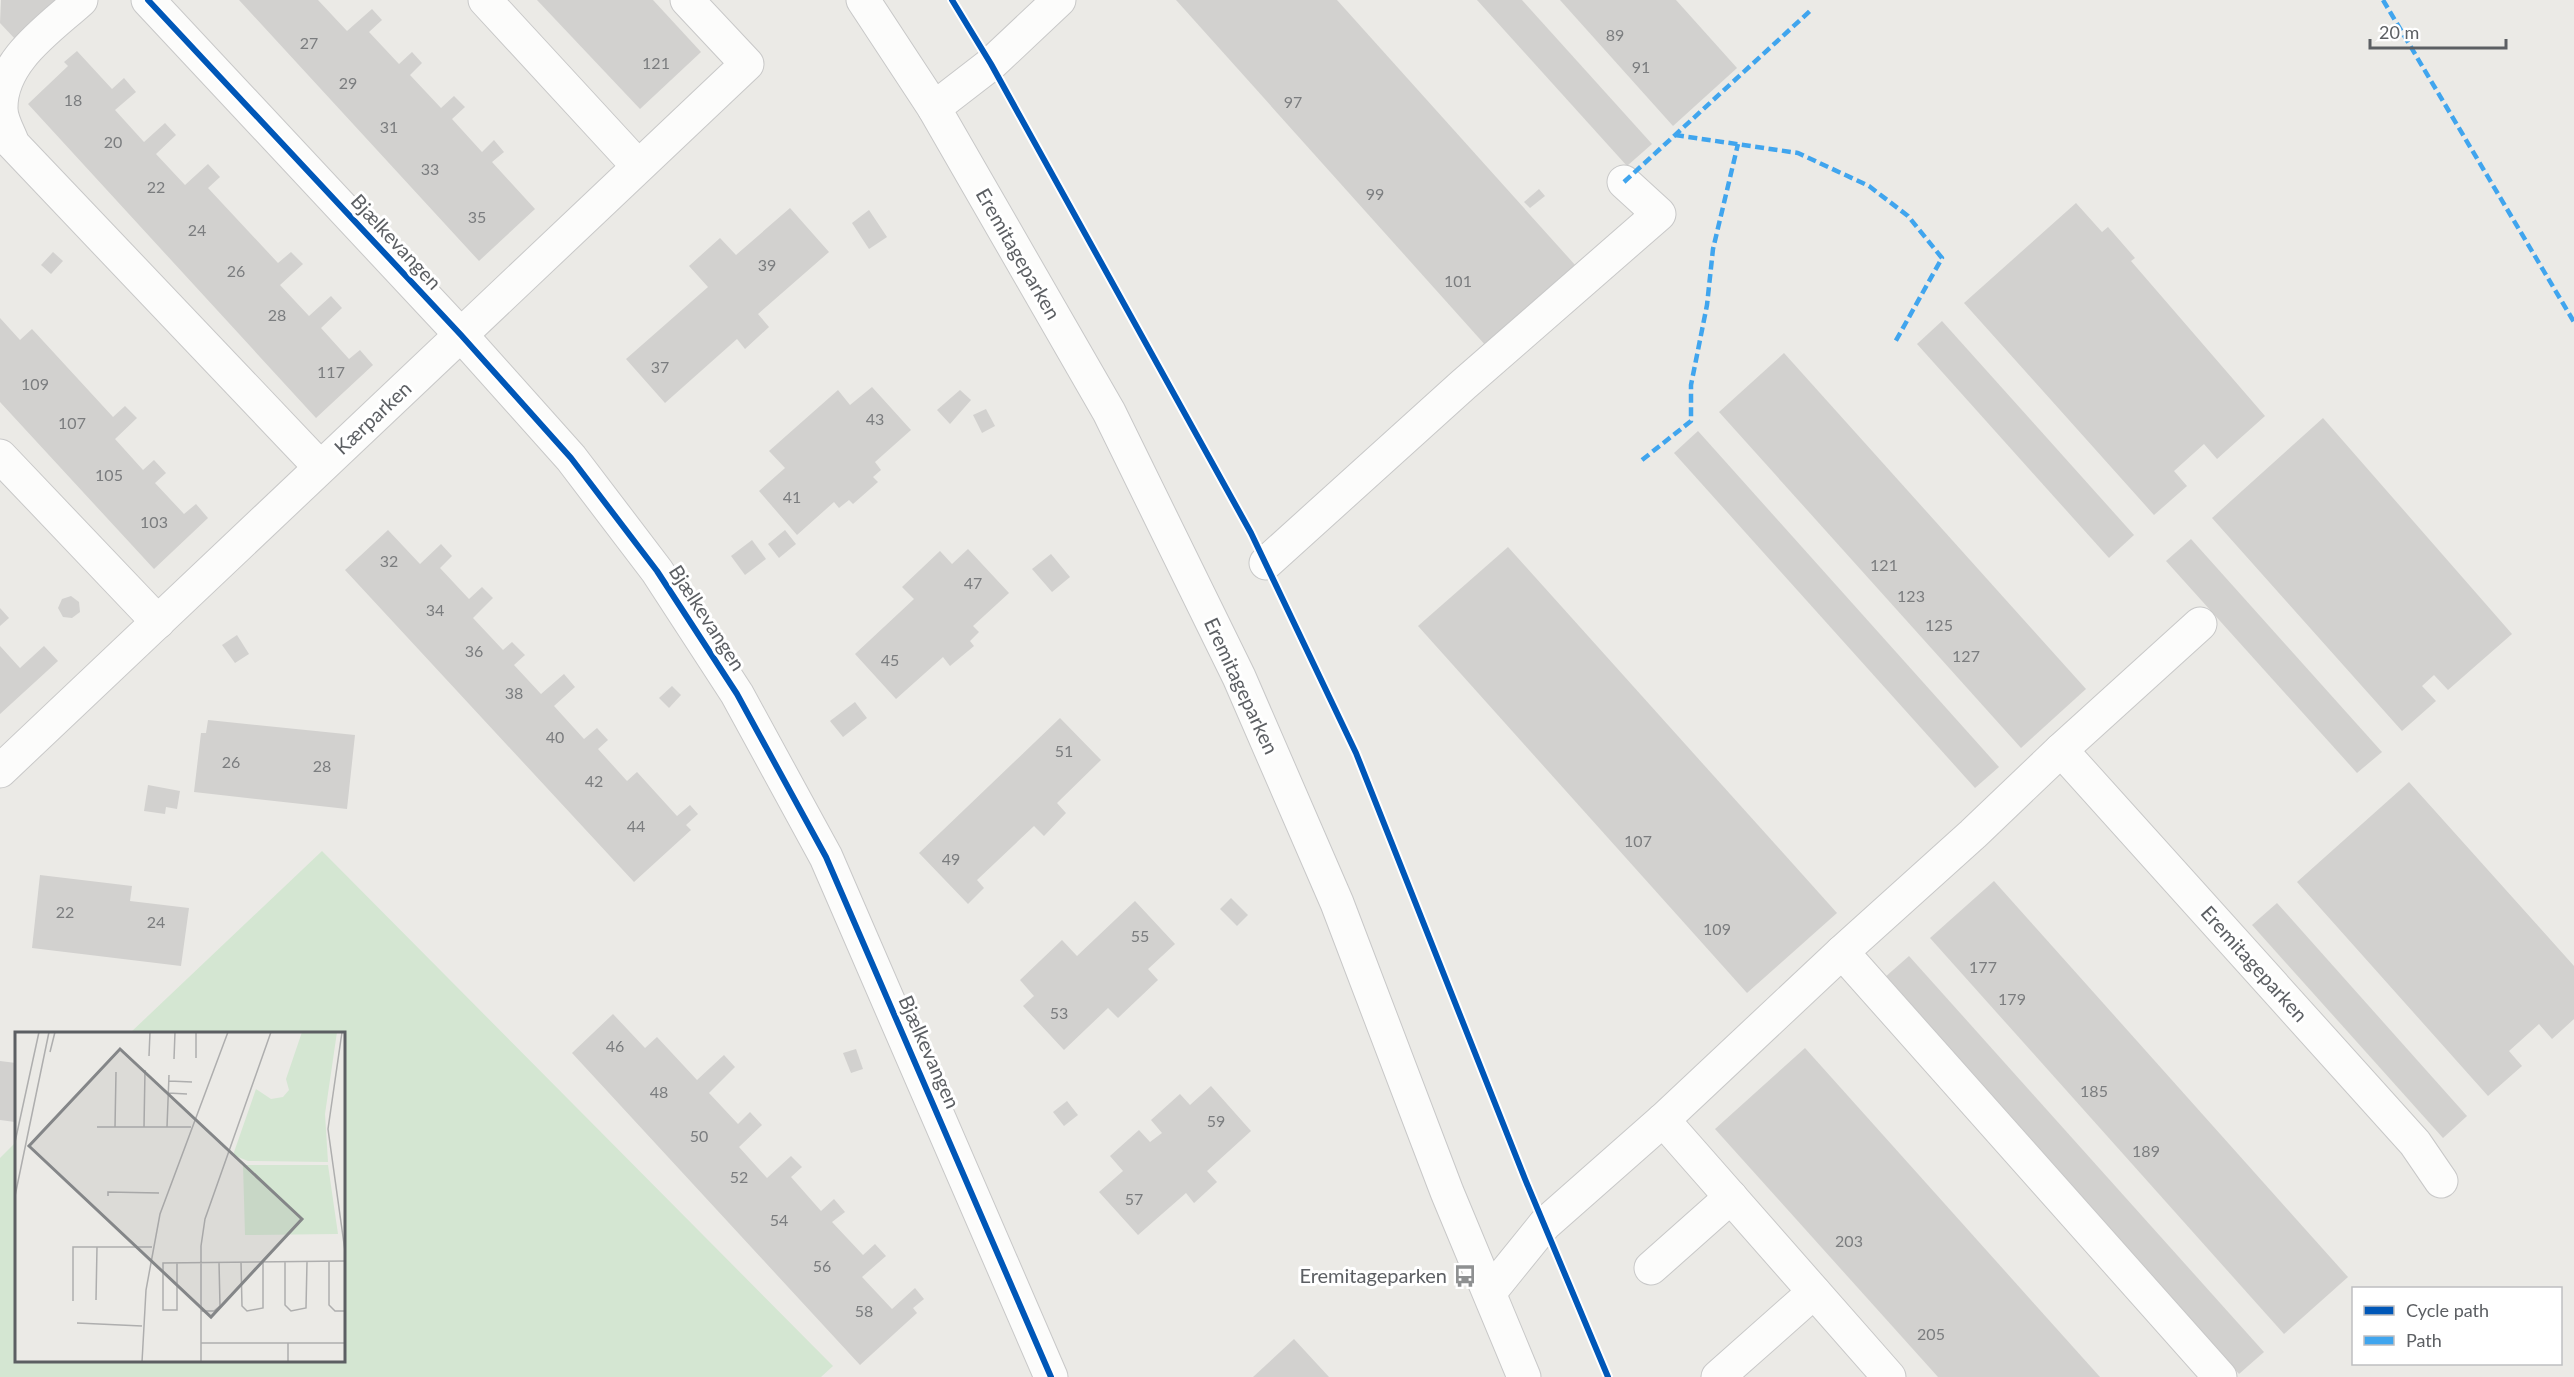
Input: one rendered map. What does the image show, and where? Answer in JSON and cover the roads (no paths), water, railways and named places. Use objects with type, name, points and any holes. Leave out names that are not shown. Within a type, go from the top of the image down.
[{"type":"street","points":[[81,0],[17,58],[2,86],[1,111],[14,144],[320,467]]},
{"type":"street","name":"Bjælkevangen","points":[[148,0],[461,335],[571,458],[657,571],[736,694],[826,857],[1051,1377]]},
{"type":"street","points":[[485,0],[638,166]]},
{"type":"street","name":"Kærparken","points":[[0,771],[747,64],[687,0]]},
{"type":"street","name":"Eremitageparken","points":[[863,0],[934,108],[1109,412],[1239,677],[1337,903],[1448,1192],[1524,1377]]},
{"type":"street","points":[[934,108],[991,64],[1059,0]]},
{"type":"street","points":[[1266,563],[1463,385],[1659,214],[1624,182]]},
{"type":"street","points":[[0,456],[158,622]]},
{"type":"street","points":[[1490,1292],[1545,1224],[1663,1120],[1842,952],[1974,834],[2061,750],[2200,624]]},
{"type":"street","name":"Eremitageparken","points":[[2061,750],[2415,1143],[2441,1182]]},
{"type":"street","points":[[1842,952],[2220,1377]]},
{"type":"street","points":[[1663,1120],[1889,1377]]},
{"type":"street","points":[[1651,1268],[1731,1197]]},
{"type":"street","points":[[1718,1377],[1814,1292]]},
{"type":"place","name":"Eremitageparken","points":[[1465,1276]]}]
